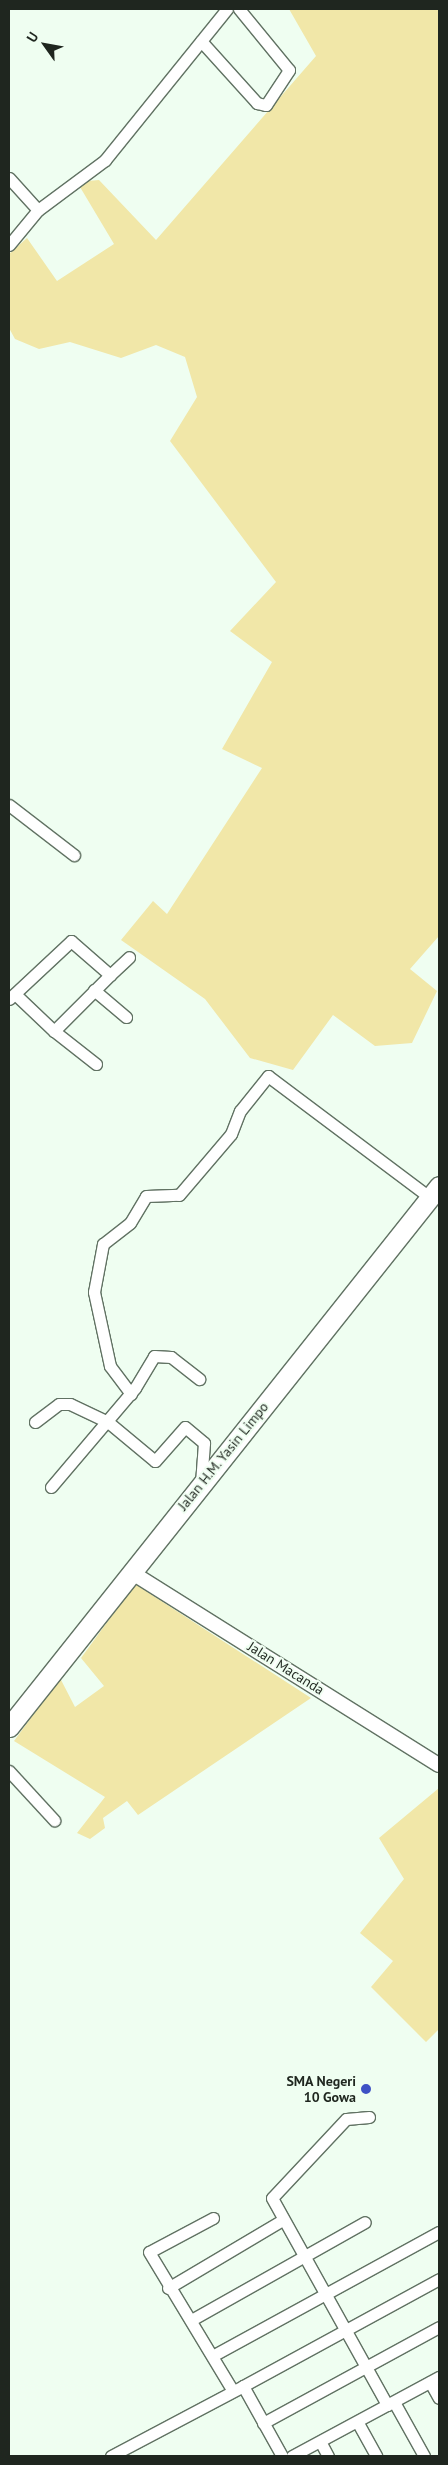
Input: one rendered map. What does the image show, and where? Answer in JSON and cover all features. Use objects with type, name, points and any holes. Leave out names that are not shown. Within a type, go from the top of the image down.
[{"type":"main road","name":"Jalan H.M. Yasin Limpo","points":[[9,1727],[434,1192]]},
{"type":"street","points":[[9,245],[38,210],[105,160],[227,9]]},
{"type":"street","points":[[201,41],[257,103],[266,106],[289,70],[239,9]]},
{"type":"street","points":[[9,178],[38,210]]},
{"type":"street","points":[[9,805],[74,854]]},
{"type":"street","points":[[96,1064],[12,997],[71,941],[110,975]]},
{"type":"street","points":[[54,1031],[128,957]]},
{"type":"street","points":[[94,990],[126,1017]]},
{"type":"street","points":[[131,1394],[110,1366],[94,1292],[103,1244],[130,1223],[146,1196],[179,1195],[231,1134],[240,1111],[268,1076],[434,1192]]},
{"type":"street","points":[[51,1487],[131,1394],[150,1360],[158,1355],[180,1362],[199,1379]]},
{"type":"street","points":[[35,1422],[59,1404],[70,1404],[108,1422],[155,1461],[185,1427],[204,1443],[201,1483]]},
{"type":"street","name":"Jalan Macanda","points":[[131,1572],[439,1765]]},
{"type":"street","points":[[9,1771],[54,1820]]},
{"type":"street","points":[[369,2117],[346,2119],[274,2193],[273,2204],[364,2368],[424,2456]]},
{"type":"street","points":[[214,2218],[150,2250],[168,2288],[193,2319],[214,2355],[264,2423],[282,2456]]},
{"type":"street","points":[[168,2288],[281,2221]]},
{"type":"street","points":[[193,2319],[365,2222]]},
{"type":"street","points":[[214,2355],[322,2294],[439,2232]]},
{"type":"street","points":[[111,2456],[439,2279]]},
{"type":"street","points":[[264,2423],[439,2326]]},
{"type":"street","points":[[292,2456],[321,2443],[435,2379],[439,2398]]},
{"type":"street","points":[[358,2423],[376,2456]]},
{"type":"street","points":[[321,2443],[328,2456]]},
{"type":"shaded area","points":[[289,9],[439,9],[439,936],[410,969],[437,991],[412,1043],[375,1046],[333,1015],[293,1070],[250,1058],[205,999],[121,940],[153,901],[167,914],[262,768],[222,749],[272,662],[230,631],[276,582],[170,441],[197,397],[185,357],[156,345],[121,358],[70,342],[39,349],[15,339],[9,328],[9,254],[27,238],[57,281],[114,244],[77,182],[99,180],[156,240],[316,56]]},
{"type":"shaded area","points":[[135,1584],[311,1698],[138,1815],[127,1801],[103,1818],[105,1828],[90,1839],[77,1833],[105,1797],[14,1741],[60,1678],[75,1707],[104,1686],[81,1658]]},
{"type":"shaded area","points":[[439,1788],[439,2029],[426,2042],[371,1987],[393,1961],[360,1933],[404,1879],[379,1838]]},
{"type":"place","name":"SMA Negeri 10 Gowa","points":[[366,2089]]}]
